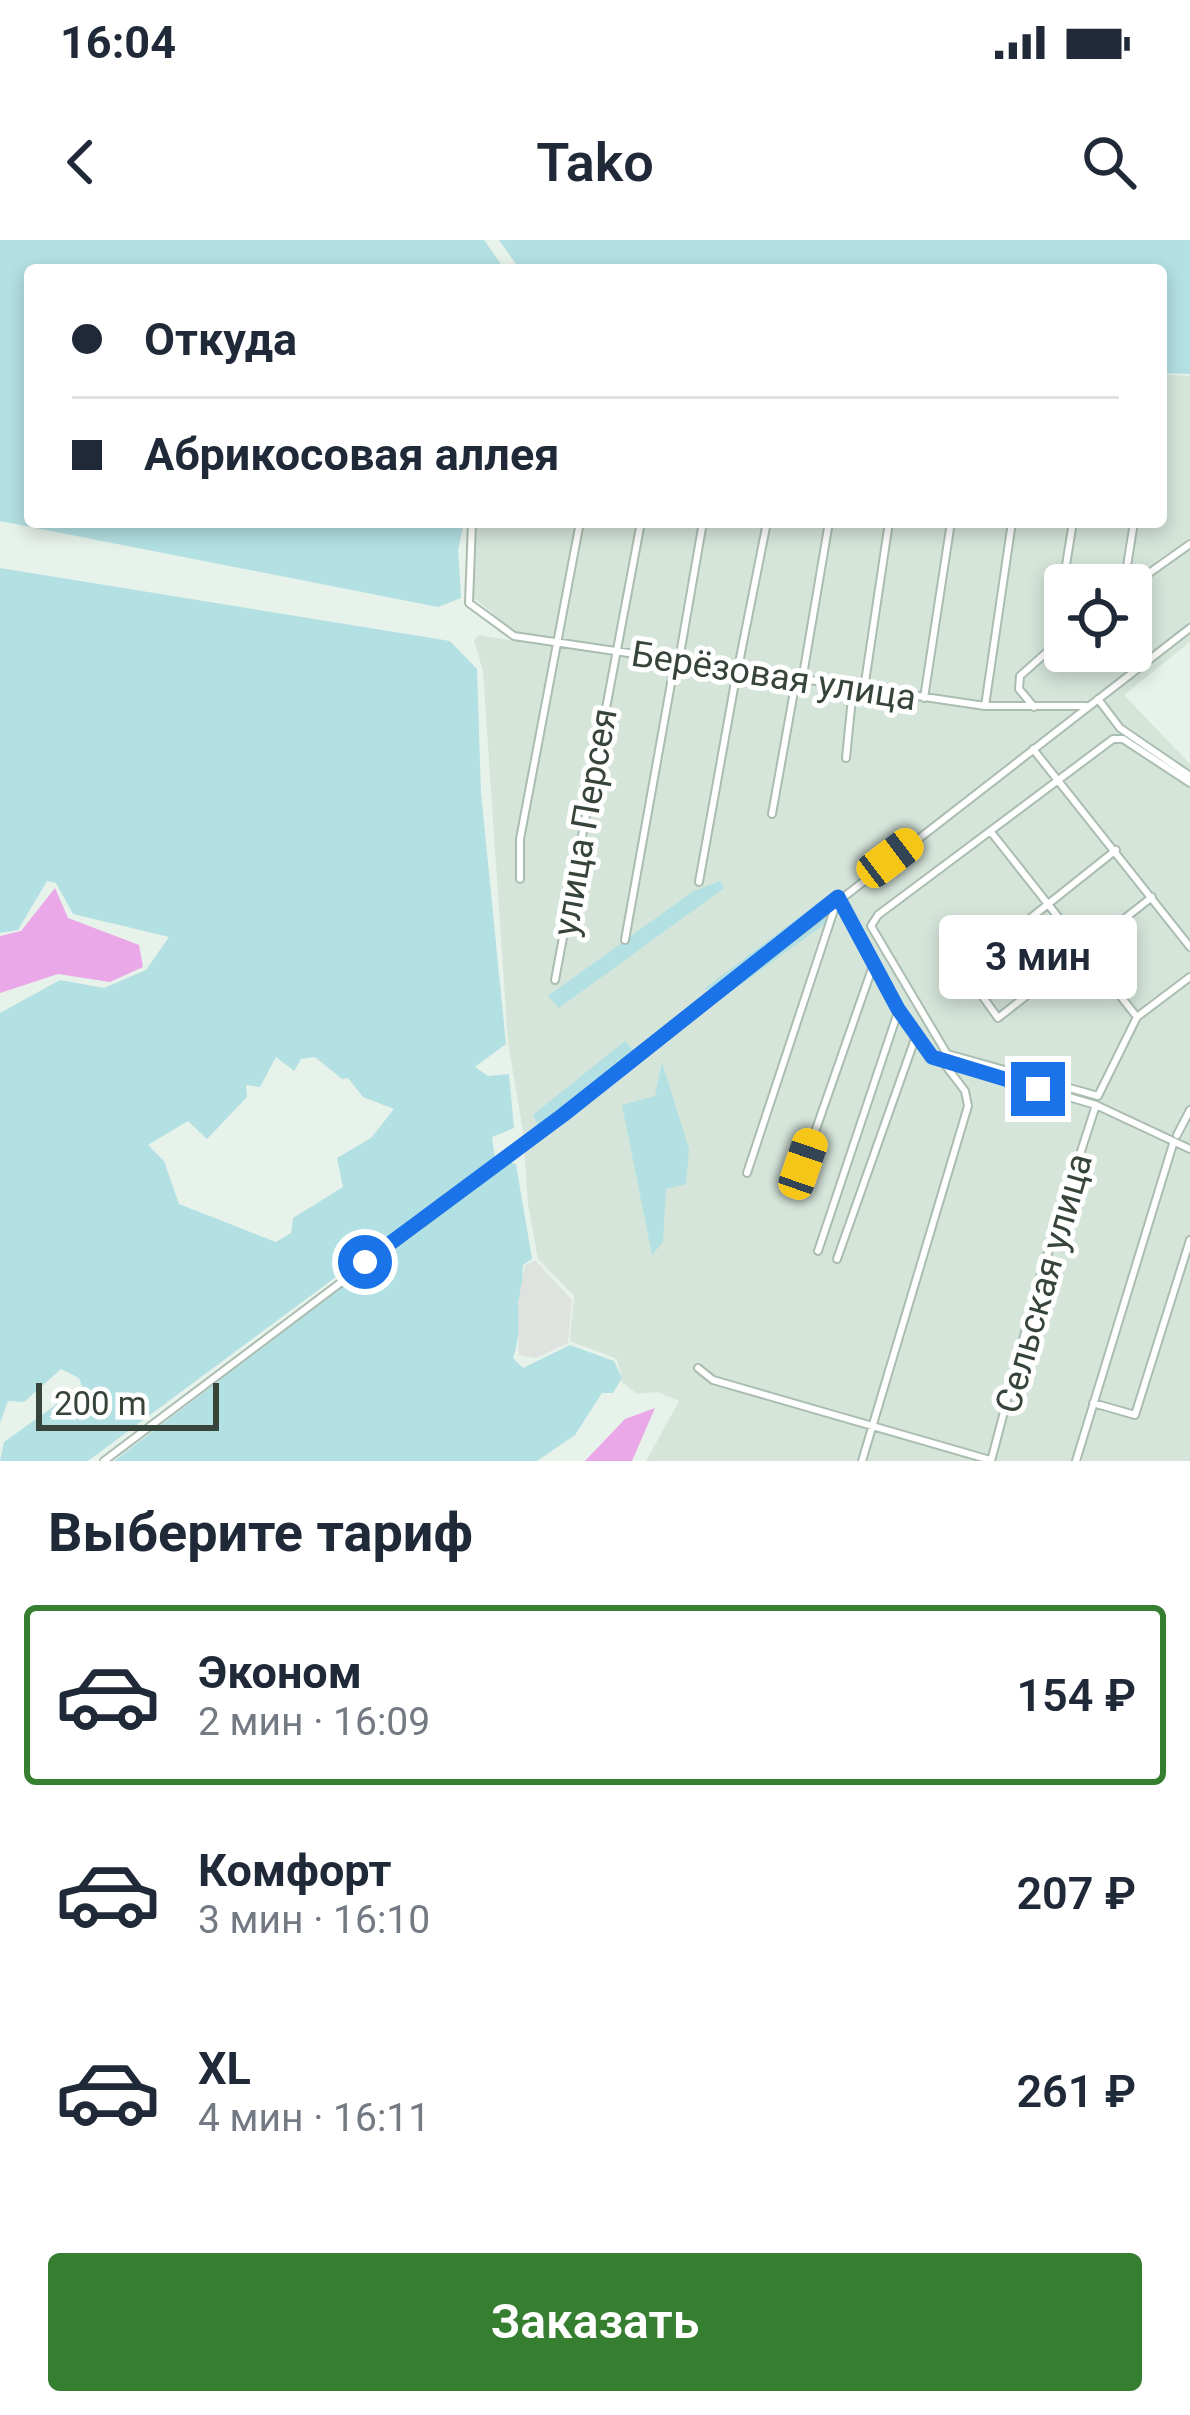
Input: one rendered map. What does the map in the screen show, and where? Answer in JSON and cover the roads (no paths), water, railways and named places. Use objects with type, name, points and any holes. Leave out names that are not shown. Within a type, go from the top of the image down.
[{"type":"street","name":"Берёзовая улица","points":[[472,528],[470,603],[514,636],[986,706],[1090,706]]},
{"type":"street","points":[[520,878],[520,839],[579,528]]},
{"type":"street","name":"улица Персея","points":[[555,980],[640,528]]},
{"type":"street","points":[[625,940],[702,528]]},
{"type":"street","points":[[699,882],[766,528]]},
{"type":"street","points":[[772,814],[828,528]]},
{"type":"street","points":[[864,689],[888,528]]},
{"type":"street","points":[[924,698],[950,528]]},
{"type":"street","points":[[986,706],[1011,528]]},
{"type":"street","points":[[1066,564],[1072,528]]},
{"type":"street","points":[[1129,564],[1133,528]]},
{"type":"street","points":[[1152,569],[1190,544]]},
{"type":"street","points":[[104,1461],[563,1115],[1190,628]]},
{"type":"street","points":[[1034,706],[1019,688],[1020,676],[1044,653]]},
{"type":"street","points":[[846,758],[853,688]]},
{"type":"street","points":[[1098,699],[1120,728],[1190,780]]},
{"type":"street","points":[[1190,780],[1123,739],[1113,739],[878,915],[872,932],[947,1054],[1097,1100],[1190,1149]]},
{"type":"street","points":[[1033,749],[1190,947]]},
{"type":"street","points":[[991,832],[1137,1017],[1190,977]]},
{"type":"street","points":[[1116,850],[969,967],[968,976],[998,1018],[1152,897]]},
{"type":"street","points":[[838,897],[898,1009],[965,1091],[968,1106],[862,1461]]},
{"type":"street","points":[[747,1173],[838,897]]},
{"type":"street","points":[[794,1192],[875,960]]},
{"type":"street","points":[[818,1251],[898,1009]]},
{"type":"street","name":"Сельская улица","points":[[992,1461],[1037,1287],[1097,1100],[1137,1017]]},
{"type":"street","points":[[837,1259],[916,1036]]},
{"type":"street","points":[[944,1063],[1097,1100]]},
{"type":"street","points":[[1177,1135],[1190,1110]]},
{"type":"street","points":[[1076,1461],[1173,1144]]},
{"type":"street","points":[[1093,1403],[1135,1414],[1190,1240]]},
{"type":"street","points":[[698,1368],[712,1380],[992,1461]]}]
